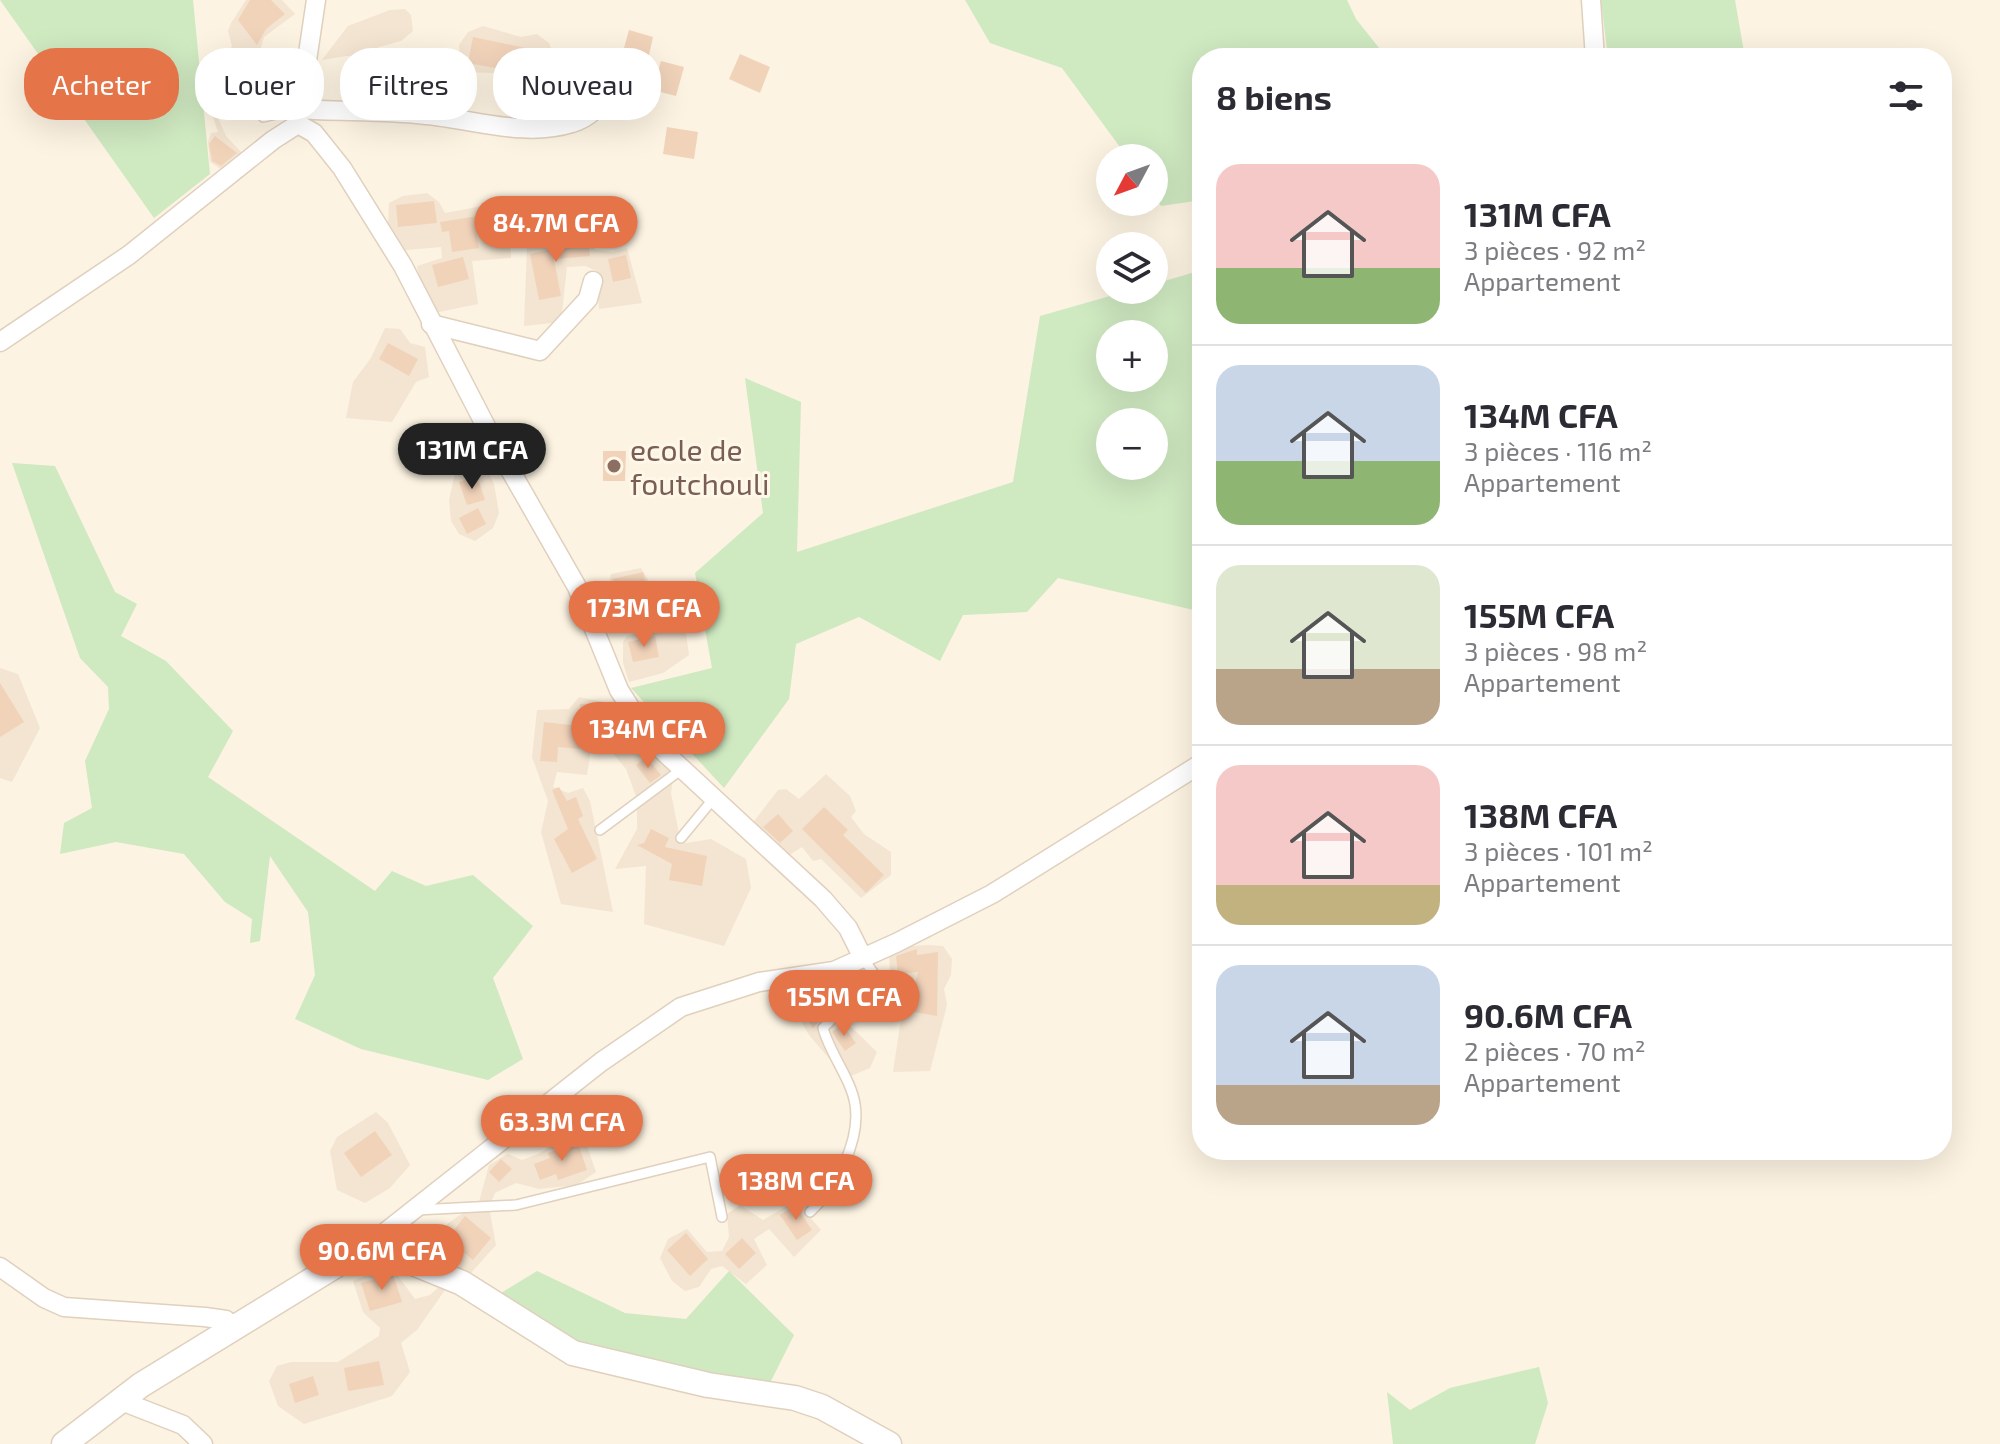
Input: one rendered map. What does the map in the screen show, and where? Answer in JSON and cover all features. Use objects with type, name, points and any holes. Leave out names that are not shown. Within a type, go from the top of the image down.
[{"type":"street","points":[[309,48],[316,0]]},
{"type":"street","points":[[1591,0],[1594,48]]},
{"type":"street","points":[[324,116],[430,115],[482,124],[542,128],[580,120]]},
{"type":"street","points":[[0,342],[129,255],[293,120]]},
{"type":"street","points":[[302,120],[342,168],[403,266],[431,324],[577,587],[629,708],[651,740],[836,912],[857,961]]},
{"type":"street","points":[[431,324],[540,351],[588,299],[593,281]]},
{"type":"street","points":[[64,1444],[119,1400],[369,1245],[601,1062],[681,1007],[759,982],[819,974],[857,961],[992,894],[1192,769]]},
{"type":"street","points":[[369,1245],[462,1283],[573,1353],[708,1385],[795,1398],[822,1407],[889,1444]]},
{"type":"street","points":[[0,1267],[44,1298],[64,1307],[205,1317],[226,1320],[235,1327]]},
{"type":"street","points":[[119,1400],[183,1425],[203,1444]]},
{"type":"lane","points":[[600,830],[682,769]]},
{"type":"lane","points":[[681,838],[714,798]]},
{"type":"lane","points":[[857,961],[891,999]]},
{"type":"lane","points":[[810,1212],[825,1198],[855,1137],[855,1103],[823,1028],[838,1015],[849,991],[857,961]]},
{"type":"lane","points":[[410,1211],[516,1205],[710,1157],[722,1217]]},
{"type":"shaded area","points":[[246,0],[282,0],[295,14],[264,37],[261,48],[231,48],[228,31]]},
{"type":"shaded area","points":[[405,9],[411,15],[413,31],[401,41],[378,48],[340,48],[340,57],[324,60],[348,26],[390,10]]},
{"type":"shaded area","points":[[483,26],[521,37],[537,34],[551,48],[493,48],[493,73],[477,72],[477,48],[459,48],[468,32]]},
{"type":"shaded area","points":[[214,120],[219,120],[226,136],[242,153],[224,171],[210,162],[208,142],[211,133],[218,132]]},
{"type":"shaded area","points":[[427,193],[439,202],[445,213],[504,202],[509,208],[511,258],[472,261],[478,304],[434,313],[423,297],[417,266],[442,258],[441,247],[397,251],[388,228],[389,203],[403,196]]},
{"type":"shaded area","points":[[583,229],[590,232],[590,246],[597,250],[612,252],[627,248],[642,303],[599,309],[597,271],[585,266],[567,267],[561,322],[524,326],[527,247],[542,244],[553,233]]},
{"type":"shaded area","points":[[385,328],[400,329],[410,343],[425,347],[429,377],[416,382],[392,422],[346,418],[353,382],[371,358]]},
{"type":"shaded area","points":[[478,451],[494,484],[499,513],[493,528],[475,541],[459,534],[451,521],[449,500],[457,464]]},
{"type":"shaded area","points":[[641,568],[654,590],[680,590],[689,655],[663,673],[629,682],[623,663],[623,642],[627,636],[649,631],[642,597],[615,597],[610,582],[611,574]]},
{"type":"shaded area","points":[[0,668],[18,674],[40,728],[12,782],[0,778]]},
{"type":"shaded area","points":[[579,697],[609,703],[624,744],[636,753],[651,748],[674,769],[671,793],[681,844],[711,839],[746,859],[751,888],[724,946],[644,924],[646,866],[615,869],[637,829],[637,799],[626,769],[607,746],[591,749],[587,775],[557,772],[553,787],[568,793],[583,788],[590,801],[613,912],[561,904],[541,832],[548,801],[532,757],[537,710],[569,709]]},
{"type":"shaded area","points":[[826,774],[850,796],[856,811],[851,817],[864,834],[891,852],[891,875],[861,898],[821,859],[813,861],[802,847],[777,863],[751,825],[778,790],[786,789],[799,799]]},
{"type":"shaded area","points":[[943,946],[952,959],[951,975],[944,989],[947,1005],[930,1071],[893,1072],[902,1012],[879,1002],[890,970],[889,954],[898,947]]},
{"type":"shaded area","points":[[821,982],[836,1000],[846,1022],[877,1052],[870,1068],[846,1078],[809,1035],[790,1002]]},
{"type":"shaded area","points":[[376,1112],[388,1123],[410,1165],[390,1188],[365,1203],[337,1190],[330,1151],[337,1137]]},
{"type":"shaded area","points":[[576,1131],[586,1143],[596,1172],[577,1185],[539,1189],[516,1183],[495,1193],[489,1207],[496,1245],[470,1274],[452,1280],[417,1330],[401,1343],[410,1372],[392,1396],[304,1424],[278,1406],[269,1381],[277,1366],[291,1362],[338,1362],[379,1336],[380,1328],[363,1312],[353,1281],[390,1265],[415,1299],[430,1295],[459,1269],[461,1260],[444,1244],[443,1236],[447,1224],[479,1202],[489,1165],[508,1154],[522,1160],[538,1154]]},
{"type":"shaded area","points":[[796,1201],[821,1230],[794,1257],[769,1229],[754,1239],[767,1265],[746,1284],[722,1266],[711,1269],[699,1287],[685,1291],[672,1281],[660,1258],[668,1239],[687,1229],[707,1252],[722,1251],[729,1237],[727,1214],[740,1205],[763,1220]]},
{"type":"green space","points":[[0,0],[193,0],[198,48],[195,48],[195,120],[205,120],[210,174],[154,218],[85,120],[179,120],[179,48],[34,48]]},
{"type":"green space","points":[[965,0],[1347,0],[1356,19],[1379,48],[1192,48],[1192,201],[1168,205],[1168,144],[1118,144],[1062,68],[990,43]]},
{"type":"green space","points":[[1601,0],[1735,0],[1743,48],[1607,48]]},
{"type":"green space","points":[[1192,273],[1192,610],[1058,578],[1027,612],[963,615],[940,661],[859,617],[796,644],[789,699],[724,788],[631,688],[712,668],[695,573],[763,513],[745,378],[801,402],[797,552],[1013,482],[1040,316],[1096,300],[1096,304],[1168,304],[1168,280]]},
{"type":"green space","points":[[12,463],[55,466],[115,592],[137,604],[121,636],[166,661],[233,731],[208,777],[375,891],[392,871],[426,886],[473,875],[533,926],[493,978],[523,1059],[488,1080],[361,1049],[295,1019],[315,975],[308,912],[270,856],[260,941],[250,943],[252,919],[225,902],[184,854],[116,842],[60,854],[64,823],[92,808],[85,761],[109,709],[108,687],[80,658]]},
{"type":"green space","points":[[537,1271],[625,1313],[686,1319],[729,1271],[794,1335],[771,1381],[716,1380],[564,1338],[501,1293]]},
{"type":"green space","points":[[1539,1367],[1548,1403],[1535,1444],[1393,1444],[1387,1392],[1410,1410],[1450,1388]]},
{"type":"building","points":[[250,0],[271,0],[285,14],[266,29],[257,45],[238,20]]},
{"type":"building","points":[[629,30],[653,37],[651,48],[624,48]]},
{"type":"building","points":[[473,37],[525,48],[493,48],[493,68],[477,65],[477,48],[471,48]]},
{"type":"building","points":[[740,54],[770,67],[760,93],[729,79]]},
{"type":"building","points":[[661,61],[684,67],[676,96],[661,92]]},
{"type":"building","points":[[667,127],[698,132],[694,159],[663,154]]},
{"type":"building","points":[[215,136],[237,153],[221,166],[212,161],[209,144]]},
{"type":"building","points":[[434,201],[437,223],[398,227],[396,205]]},
{"type":"building","points":[[503,212],[505,227],[476,229],[479,248],[452,252],[449,231],[442,232],[440,222]]},
{"type":"building","points":[[588,234],[590,256],[554,259],[561,296],[539,300],[530,254],[564,246],[563,236]]},
{"type":"building","points":[[626,255],[631,278],[613,282],[608,259]]},
{"type":"building","points":[[463,257],[469,279],[438,287],[432,265]]},
{"type":"building","points":[[388,343],[418,359],[409,376],[379,359]]},
{"type":"building","name":"ecole de foutchouli","points":[[603,451],[626,451],[625,481],[603,481]]},
{"type":"building","points":[[477,476],[485,500],[467,505],[459,482]]},
{"type":"building","points":[[478,508],[486,524],[467,534],[459,518]]},
{"type":"building","points":[[643,572],[647,589],[618,596],[613,579]]},
{"type":"building","points":[[677,593],[683,625],[659,629],[653,597]]},
{"type":"building","points":[[655,636],[659,657],[633,662],[628,642]]},
{"type":"building","points":[[0,683],[24,722],[0,737]]},
{"type":"building","points":[[580,704],[598,704],[599,721],[580,721]]},
{"type":"building","points":[[544,722],[580,726],[580,749],[558,747],[557,762],[540,761]]},
{"type":"building","points":[[646,757],[661,775],[650,783],[636,765]]},
{"type":"building","points":[[559,787],[567,801],[576,797],[583,816],[578,819],[597,859],[572,873],[554,839],[568,829],[552,790]]},
{"type":"building","points":[[824,807],[848,830],[843,835],[884,875],[866,893],[802,829]]},
{"type":"building","points":[[778,814],[793,831],[780,843],[763,827]]},
{"type":"building","points":[[651,829],[669,838],[665,847],[707,856],[702,886],[669,880],[672,864],[637,845],[644,843]]},
{"type":"building","points":[[917,949],[917,955],[938,952],[937,1016],[908,1011],[918,972],[898,974],[896,956]]},
{"type":"building","points":[[824,1000],[830,1010],[813,1028],[803,1013]]},
{"type":"building","points":[[842,1024],[856,1043],[845,1051],[832,1032]]},
{"type":"building","points":[[375,1131],[392,1155],[361,1177],[344,1153]]},
{"type":"building","points":[[578,1143],[587,1170],[558,1180],[556,1174],[540,1180],[534,1164],[550,1158],[548,1153]]},
{"type":"building","points":[[501,1159],[512,1169],[499,1182],[489,1172]]},
{"type":"building","points":[[795,1205],[812,1230],[797,1240],[780,1215]]},
{"type":"building","points":[[465,1216],[491,1238],[473,1260],[447,1239]]},
{"type":"building","points":[[686,1233],[708,1259],[690,1276],[667,1250]]},
{"type":"building","points":[[742,1238],[756,1253],[739,1269],[725,1254]]},
{"type":"building","points":[[393,1274],[402,1302],[370,1311],[361,1283]]},
{"type":"building","points":[[379,1361],[384,1385],[348,1391],[344,1368]]},
{"type":"building","points":[[313,1376],[319,1395],[295,1403],[289,1384]]},
{"type":"place","name":"ecole de foutchouli","points":[[614,466]]}]
